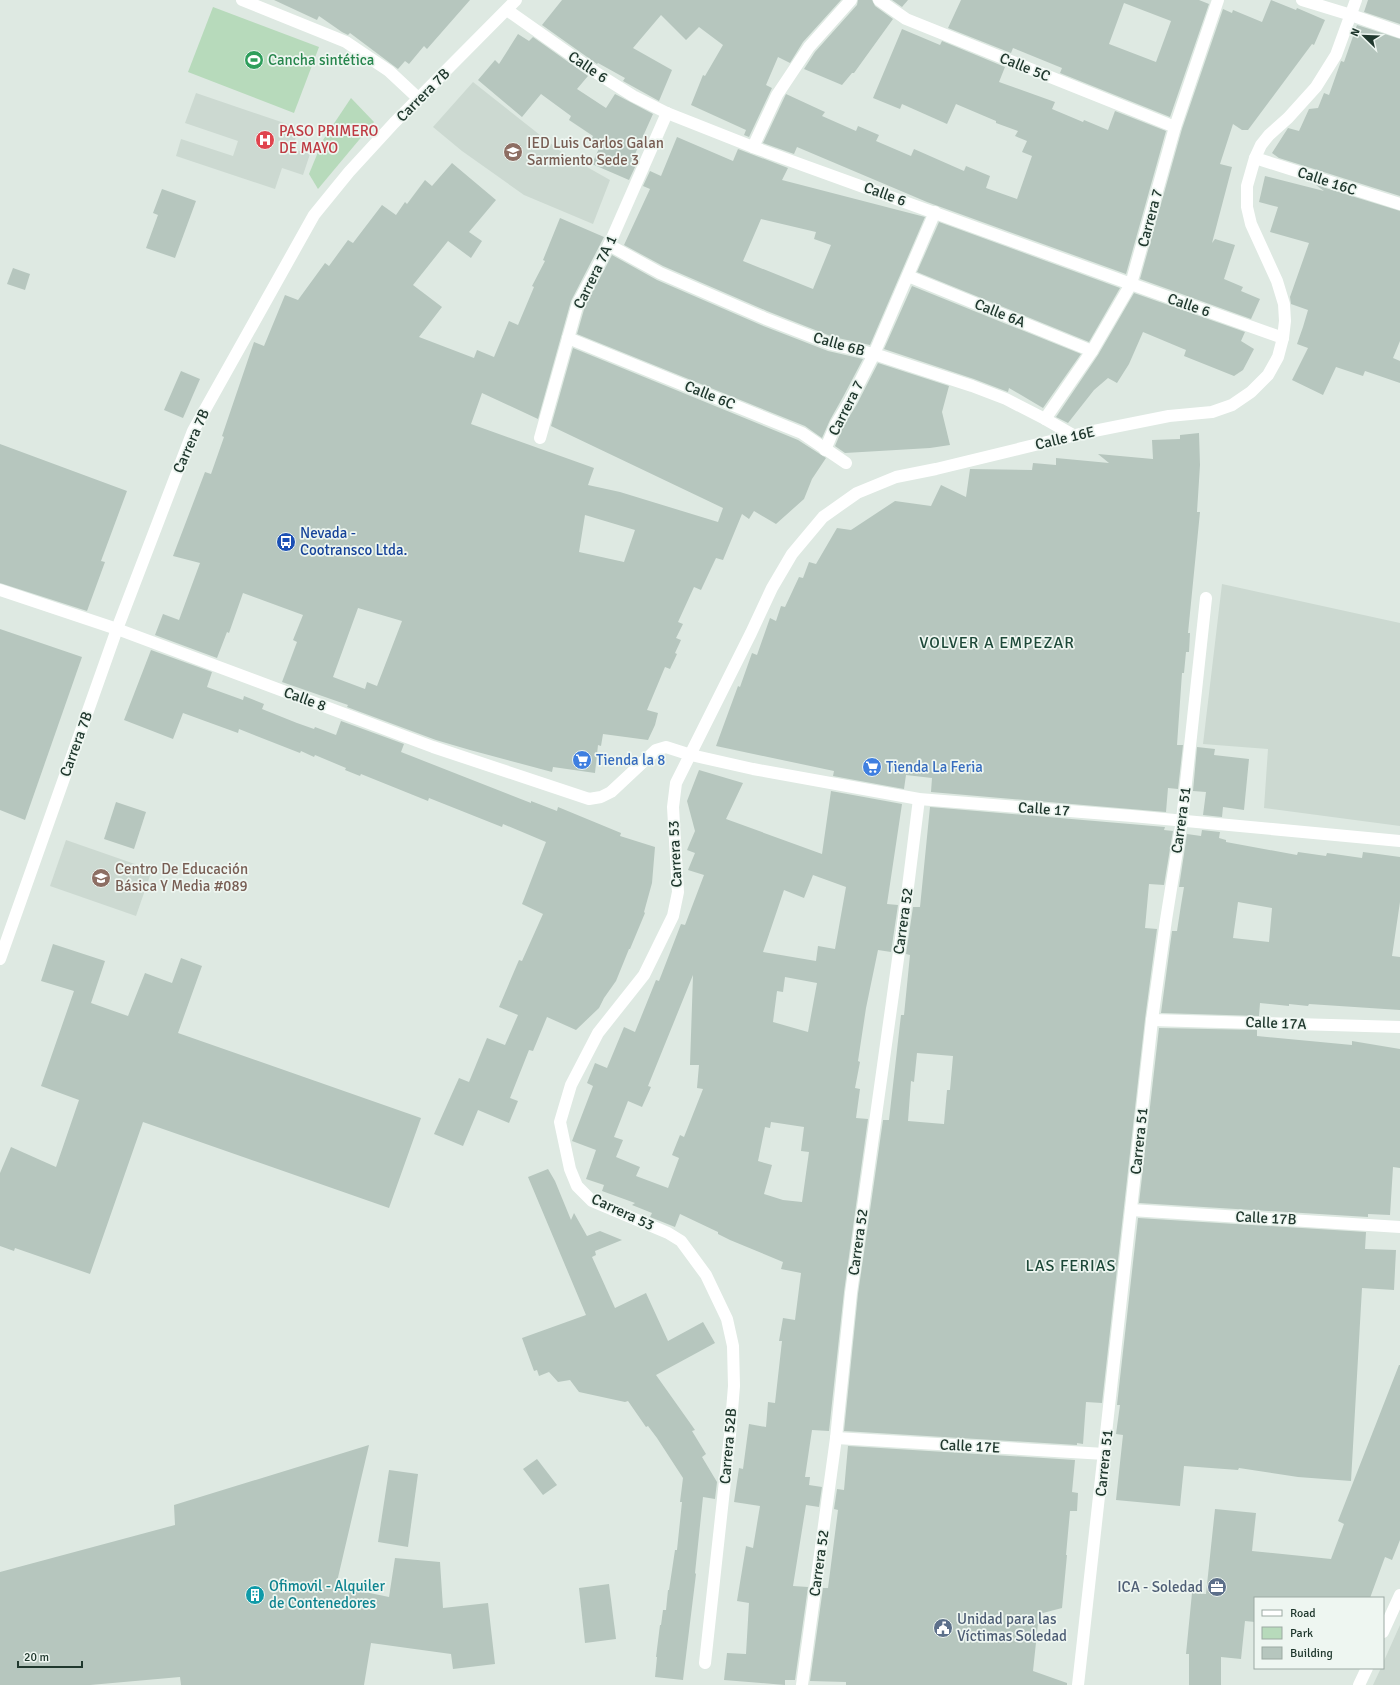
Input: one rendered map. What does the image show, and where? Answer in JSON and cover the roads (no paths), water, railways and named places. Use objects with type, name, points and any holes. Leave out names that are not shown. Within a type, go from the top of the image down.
[{"type":"street","points":[[242,0],[346,42],[389,71],[419,99]]},
{"type":"street","name":"Carrera 7B","points":[[0,959],[117,629],[193,431],[255,317],[314,215],[349,172],[516,0]]},
{"type":"street","points":[[753,147],[777,95],[809,47],[851,0]]},
{"type":"street","name":"Calle 5C","points":[[879,0],[906,19],[1175,127]]},
{"type":"street","name":"Carrera 7","points":[[1045,419],[1092,351],[1131,284],[1175,127],[1218,0]]},
{"type":"street","points":[[1302,0],[1400,32]]},
{"type":"street","name":"Calle 16E","points":[[920,473],[1073,435],[1168,416],[1212,412],[1232,405],[1251,392],[1268,374],[1278,357],[1283,338],[1285,321],[1284,304],[1277,281],[1251,224],[1247,207],[1247,186],[1255,158],[1269,135],[1288,118],[1316,87],[1336,55],[1356,0]]},
{"type":"street","name":"Calle 6","points":[[507,10],[595,72],[633,96],[667,113],[753,147],[1283,338]]},
{"type":"street","name":"Carrera 7A 1","points":[[540,438],[578,303],[609,245],[667,113]]},
{"type":"street","name":"Calle 16C","points":[[1255,158],[1400,204]]},
{"type":"street","name":"Carrera 7","points":[[825,450],[836,424],[850,401],[874,354],[935,212]]},
{"type":"street","name":"Calle 6B","points":[[609,245],[660,273],[764,318],[831,344],[874,354],[972,386],[1006,399],[1073,435]]},
{"type":"street","name":"Calle 6A","points":[[908,276],[1092,351]]},
{"type":"street","name":"Calle 6C","points":[[568,338],[802,433],[846,463]]},
{"type":"street","name":"Carrera 53","points":[[681,1241],[668,1233],[592,1201],[576,1186],[570,1169],[560,1122],[571,1085],[598,1033],[644,975],[673,916],[678,892],[673,807],[676,783],[692,755],[772,588],[792,554],[823,517],[856,493],[896,477],[920,473]]},
{"type":"street","name":"Calle 8","points":[[0,590],[117,629],[433,747],[556,789],[589,799],[601,797],[611,792]]},
{"type":"street","name":"Carrera 51","points":[[1078,1685],[1105,1454],[1152,1020],[1182,820],[1206,598]]},
{"type":"street","name":"Calle 17","points":[[611,792],[656,750],[666,747],[692,755],[753,769],[919,799],[1182,820],[1400,841]]},
{"type":"street","name":"Carrera 52","points":[[802,1685],[836,1438],[851,1293],[907,895],[919,799]]},
{"type":"street","name":"Calle 17A","points":[[1152,1020],[1400,1027]]},
{"type":"street","name":"Calle 17B","points":[[1131,1210],[1400,1226]]},
{"type":"street","name":"Carrera 52B","points":[[681,1241],[706,1275],[727,1319],[733,1346],[734,1386],[730,1435],[705,1663]]},
{"type":"street","name":"Calle 17E","points":[[836,1438],[1105,1454]]},
{"type":"street","points":[[1384,1630],[1400,1595]]},
{"type":"street","points":[[1359,1685],[1367,1669]]},
{"type":"place","name":"Cancha sintética","points":[[254,60]]},
{"type":"place","name":"PASO PRIMERO DE MAYO","points":[[265,140]]},
{"type":"place","name":"IED Luis Carlos Galan Sarmiento Sede 3","points":[[513,152]]},
{"type":"place","name":"Nevada - Cootransco Ltda.","points":[[286,542]]},
{"type":"place","name":"Tienda la 8","points":[[582,760]]},
{"type":"place","name":"Tienda La Feria","points":[[872,767]]},
{"type":"place","name":"Centro De Educación Básica Y Media #089","points":[[101,878]]},
{"type":"place","name":"ICA - Soledad","points":[[1217,1587]]},
{"type":"place","name":"Ofimovil - Alquiler de Contenedores","points":[[255,1595]]},
{"type":"place","name":"Unidad para las Víctimas Soledad","points":[[943,1628]]},
{"type":"district","name":"VOLVER A EMPEZAR","points":[[997,642]]},
{"type":"district","name":"LAS FERIAS","points":[[1071,1265]]}]
